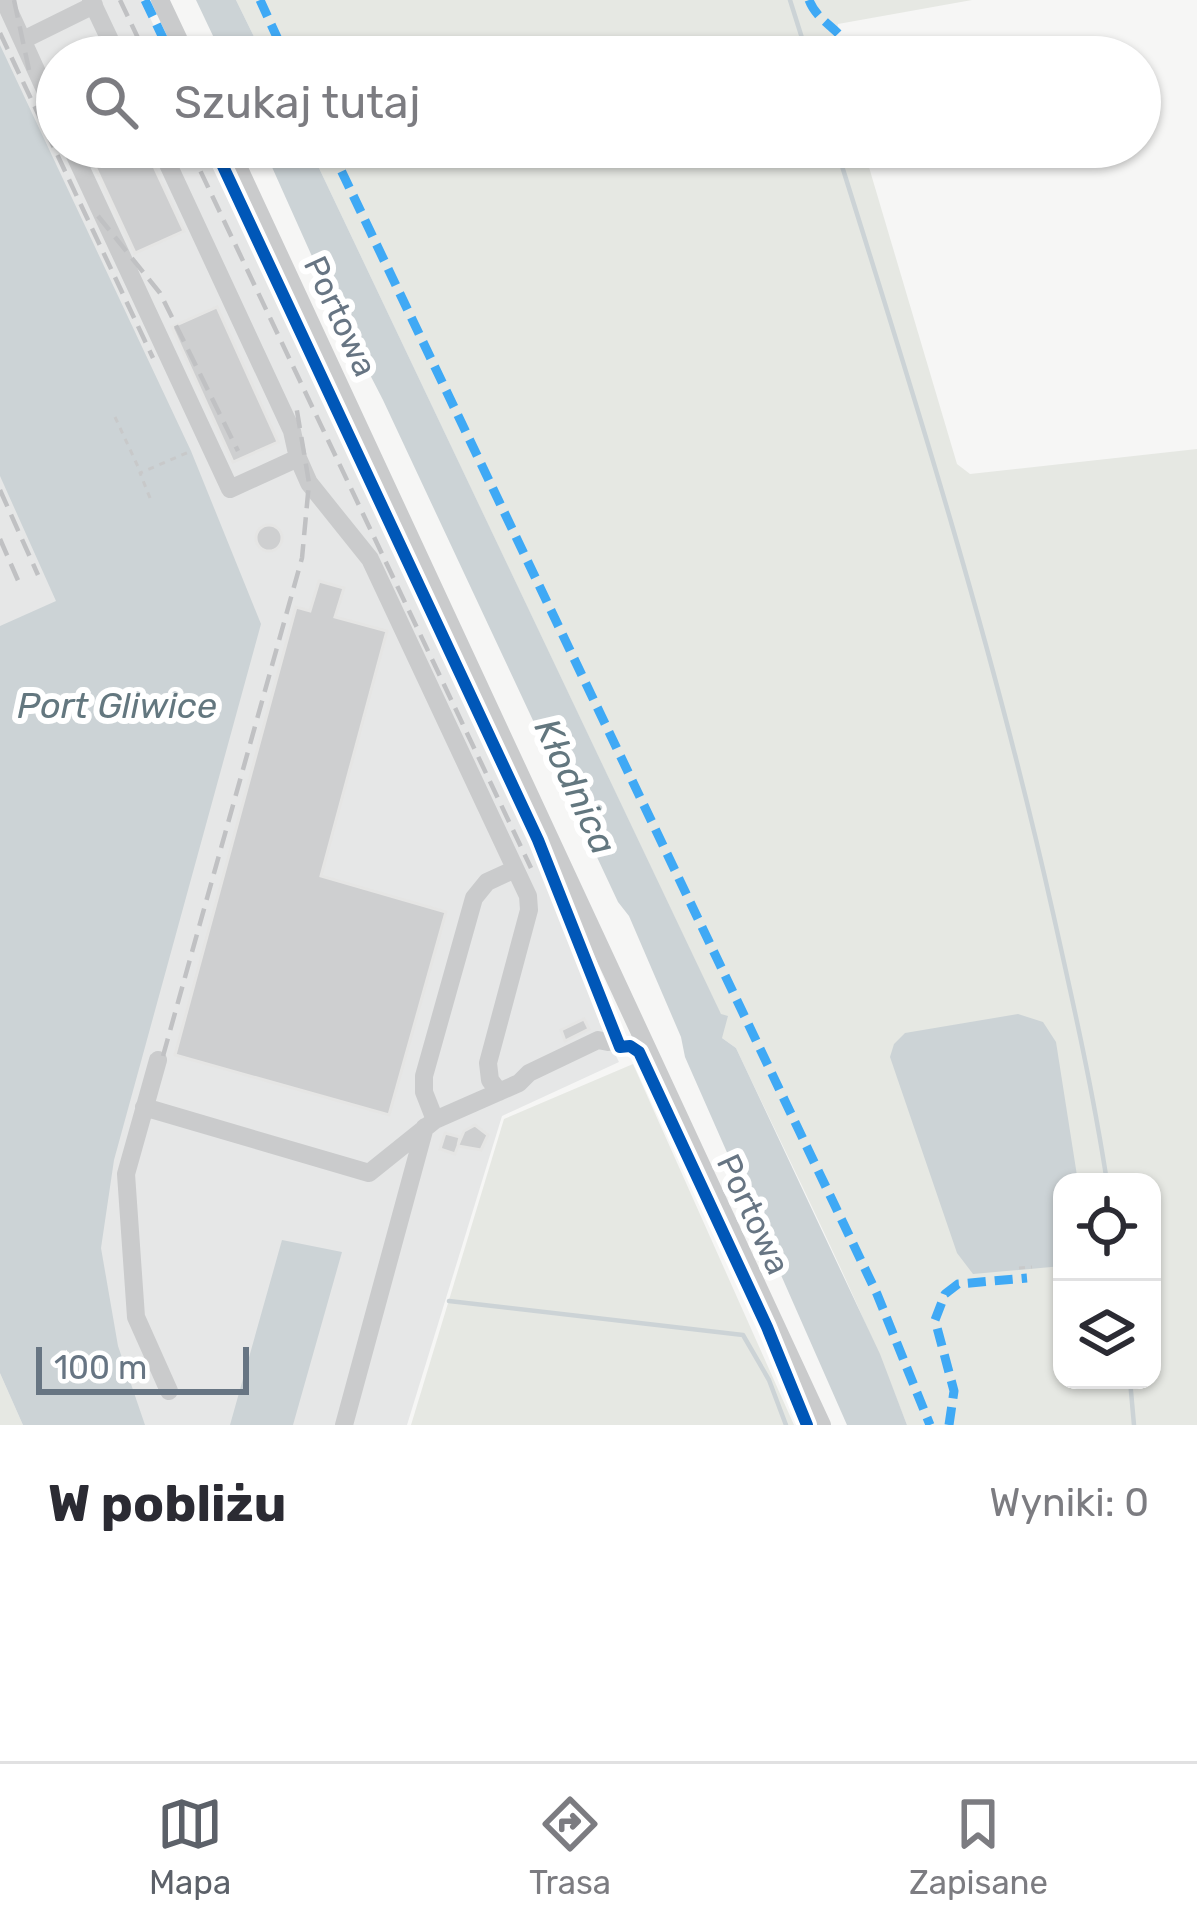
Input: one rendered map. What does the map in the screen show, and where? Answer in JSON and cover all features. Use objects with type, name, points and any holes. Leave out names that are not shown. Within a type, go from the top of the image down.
[{"type":"street","points":[[4,0],[36,69]]},
{"type":"street","points":[[160,0],[177,36]]},
{"type":"street","points":[[23,40],[92,3],[108,36]]},
{"type":"street","points":[[81,168],[230,489],[298,458]]},
{"type":"street","points":[[170,168],[292,431],[309,483],[370,559],[528,896],[529,910],[488,1063],[490,1080],[499,1092]]},
{"type":"street","name":"Portowa","points":[[239,168],[822,1425]]},
{"type":"street","points":[[344,1425],[430,1124],[424,1076],[474,898],[487,882],[515,869]]},
{"type":"street","points":[[145,1107],[368,1173],[430,1124],[519,1084],[536,1083],[603,1050],[608,1042],[637,1026]]},
{"type":"street","points":[[158,1060],[126,1174],[136,1317],[169,1391]]},
{"type":"path","points":[[115,417],[150,498]]},
{"type":"path","points":[[140,473],[191,452]]},
{"type":"path","points":[[1026,1267],[1028,1275]]},
{"type":"shaded area","points":[[0,0],[142,0],[158,36],[36,36],[36,168],[220,168],[534,840],[599,1000],[599,1022],[619,1062],[502,1116],[407,1425],[23,1425],[0,1373]]},
{"type":"shaded area","points":[[236,0],[972,0],[838,24],[835,36],[254,36]]},
{"type":"shaded area","points":[[319,168],[869,168],[957,464],[970,474],[1197,449],[1197,1425],[907,1425],[868,1329],[736,1048],[722,1038],[721,1015]]},
{"type":"shaded area","points":[[633,1064],[794,1425],[411,1425],[504,1119]]},
{"type":"shaded area","points":[[0,1373],[23,1425],[0,1425]]},
{"type":"water","points":[[196,0],[236,0],[254,36],[213,36]]},
{"type":"water","name":"Port Gliwice","points":[[0,45],[36,122],[36,168],[58,168],[191,451],[261,624],[114,1160],[101,1248],[118,1346],[145,1425],[23,1425],[0,1373],[0,626],[56,601],[0,476]]},
{"type":"water","name":"Kłodnica","points":[[272,168],[319,168],[721,1014],[728,1016],[722,1038],[736,1048],[880,1354],[907,1425],[847,1425],[685,1057],[681,1037],[629,916],[618,902]]},
{"type":"water","points":[[1018,1014],[1043,1022],[1056,1042],[1077,1173],[1053,1173],[1053,1267],[973,1274],[957,1253],[890,1057],[905,1033]]},
{"type":"water","points":[[282,1240],[342,1252],[293,1425],[230,1425]]},
{"type":"building","points":[[96,168],[155,168],[184,231],[135,253]]},
{"type":"building","points":[[217,307],[278,442],[233,462],[172,327]]},
{"type":"building","points":[[269,525],[282,538],[269,551],[256,538]]},
{"type":"building","points":[[319,581],[344,588],[335,617],[387,631],[321,876],[446,912],[389,1115],[175,1055],[296,607],[310,611]]},
{"type":"building","points":[[584,1019],[589,1029],[565,1041],[561,1030]]},
{"type":"building","points":[[475,1125],[488,1135],[481,1150],[458,1146],[455,1154],[440,1149],[445,1133],[460,1137],[458,1145],[464,1131]]},
{"type":"waterway","points":[[790,0],[801,36]]},
{"type":"waterway","points":[[843,168],[925,432],[1006,719],[1068,980],[1105,1173]]},
{"type":"waterway","points":[[449,1301],[743,1335],[769,1380],[786,1425]]},
{"type":"waterway","points":[[1131,1389],[1134,1425]]},
{"type":"railway","points":[[14,0],[29,70]]},
{"type":"railway","points":[[120,0],[137,36]]},
{"type":"railway","points":[[0,33],[36,109]]},
{"type":"railway","points":[[64,168],[153,358]]},
{"type":"railway","points":[[199,168],[531,868]]},
{"type":"railway","points":[[98,216],[160,293],[238,451]]},
{"type":"railway","points":[[163,1056],[302,558],[309,483],[296,405]]},
{"type":"railway","points":[[0,490],[38,575]]},
{"type":"railway","points":[[0,539],[20,585]]},
{"type":"marked path","points":[[145,0],[162,36]]},
{"type":"marked path","points":[[260,0],[276,36]]},
{"type":"marked path","points":[[809,0],[840,36]]},
{"type":"marked path","points":[[340,168],[877,1294],[930,1425]]},
{"type":"marked path","points":[[949,1425],[954,1391],[935,1320],[945,1294],[958,1284],[1027,1278]]},
{"type":"cycle path","points":[[224,168],[538,840],[620,1047],[639,1052],[767,1327],[807,1425]]}]
